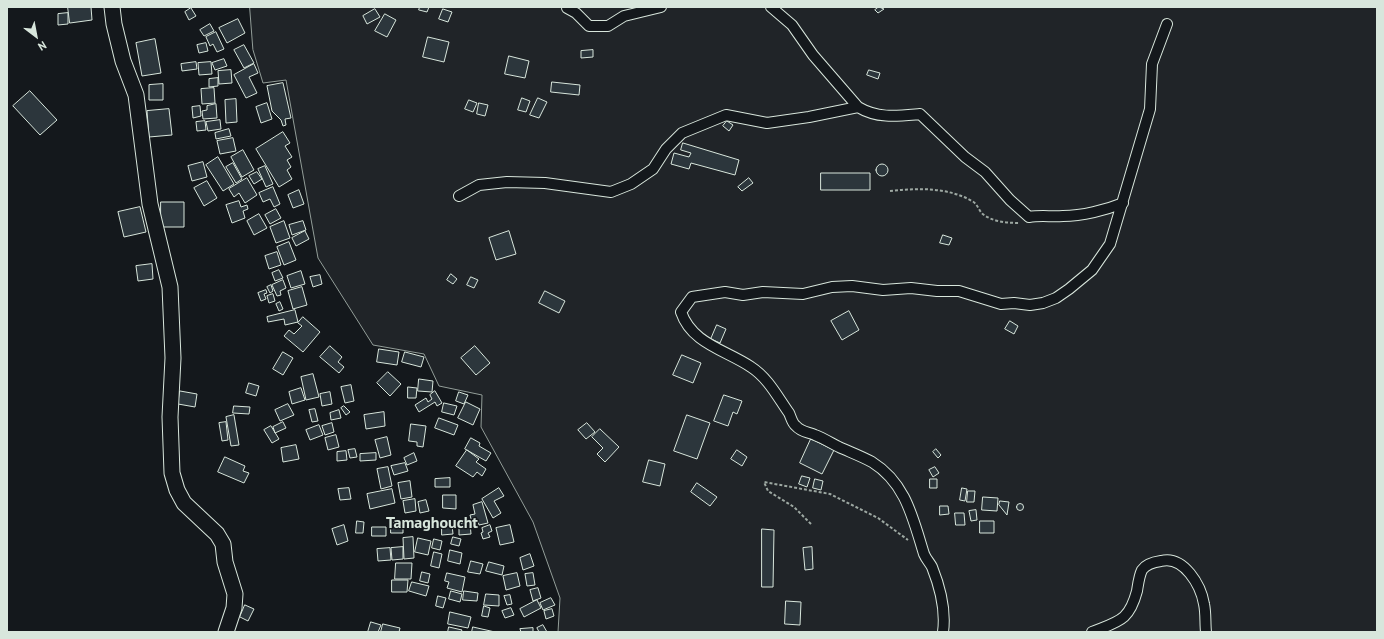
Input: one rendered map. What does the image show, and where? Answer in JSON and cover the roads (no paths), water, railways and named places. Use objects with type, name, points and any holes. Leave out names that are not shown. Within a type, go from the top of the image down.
[{"type":"street","points":[[112,7],[114,24],[136,95],[150,204],[170,287],[173,358],[170,417],[172,473],[177,490],[184,504],[217,534],[223,544],[225,562],[235,594],[234,608],[226,632]]},
{"type":"street","points":[[568,7],[567,8],[576,13],[589,26],[608,26],[624,16],[661,7]]},
{"type":"street","points":[[771,7],[792,26],[813,55],[858,107],[866,112],[884,117],[920,114],[964,156],[985,172],[1010,200],[1029,217],[1064,217],[1103,211],[1123,203]]},
{"type":"street","points":[[943,632],[945,617],[934,574],[924,554],[921,539],[909,506],[903,493],[894,480],[874,463],[860,455],[841,448],[814,434],[805,432],[795,426],[789,414],[763,377],[747,364],[727,355],[700,338],[684,320],[681,312],[692,297],[725,292],[743,295],[763,292],[803,294],[832,287],[852,286],[884,290],[911,288],[937,291],[959,291],[1001,304],[1014,303],[1030,305],[1043,303],[1069,289],[1092,270],[1110,244],[1123,203],[1131,170],[1138,153],[1144,125],[1150,109],[1151,74],[1154,56],[1167,24]]},
{"type":"street","points":[[459,196],[479,185],[507,182],[545,183],[611,192],[631,184],[653,169],[666,149],[682,133],[726,115],[767,123],[809,117],[858,107]]},
{"type":"street","points":[[1092,632],[1119,621],[1128,614],[1133,606],[1142,570],[1150,564],[1163,560],[1177,562],[1190,574],[1202,596],[1206,632]]},
{"type":"district","name":"Tamaghoucht","points":[[432,523]]}]
